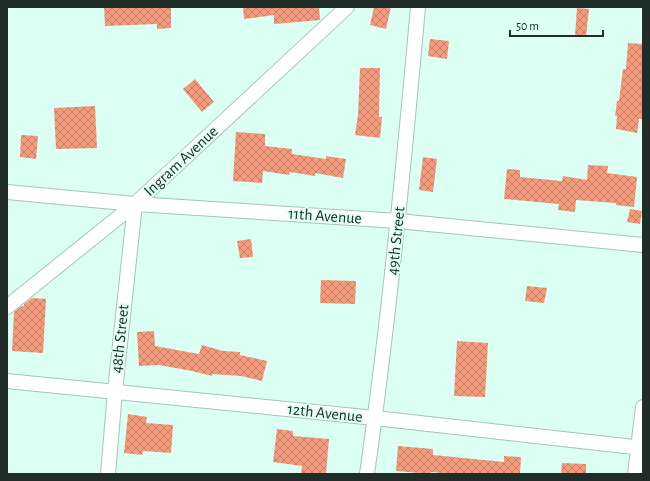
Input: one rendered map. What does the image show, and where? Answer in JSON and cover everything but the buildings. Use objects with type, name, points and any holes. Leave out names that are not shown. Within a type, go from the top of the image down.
[{"type":"street","name":"Ingram Avenue","points":[[7,307],[135,204],[347,7]]},
{"type":"street","name":"49th Street","points":[[368,474],[398,221],[418,7]]},
{"type":"street","name":"11th Avenue","points":[[7,192],[135,204],[398,221],[643,245]]},
{"type":"street","name":"48th Street","points":[[108,474],[115,391],[135,204]]},
{"type":"street","name":"12th Avenue","points":[[7,381],[375,418],[641,448]]},
{"type":"street","points":[[635,474],[641,448],[643,407]]}]
